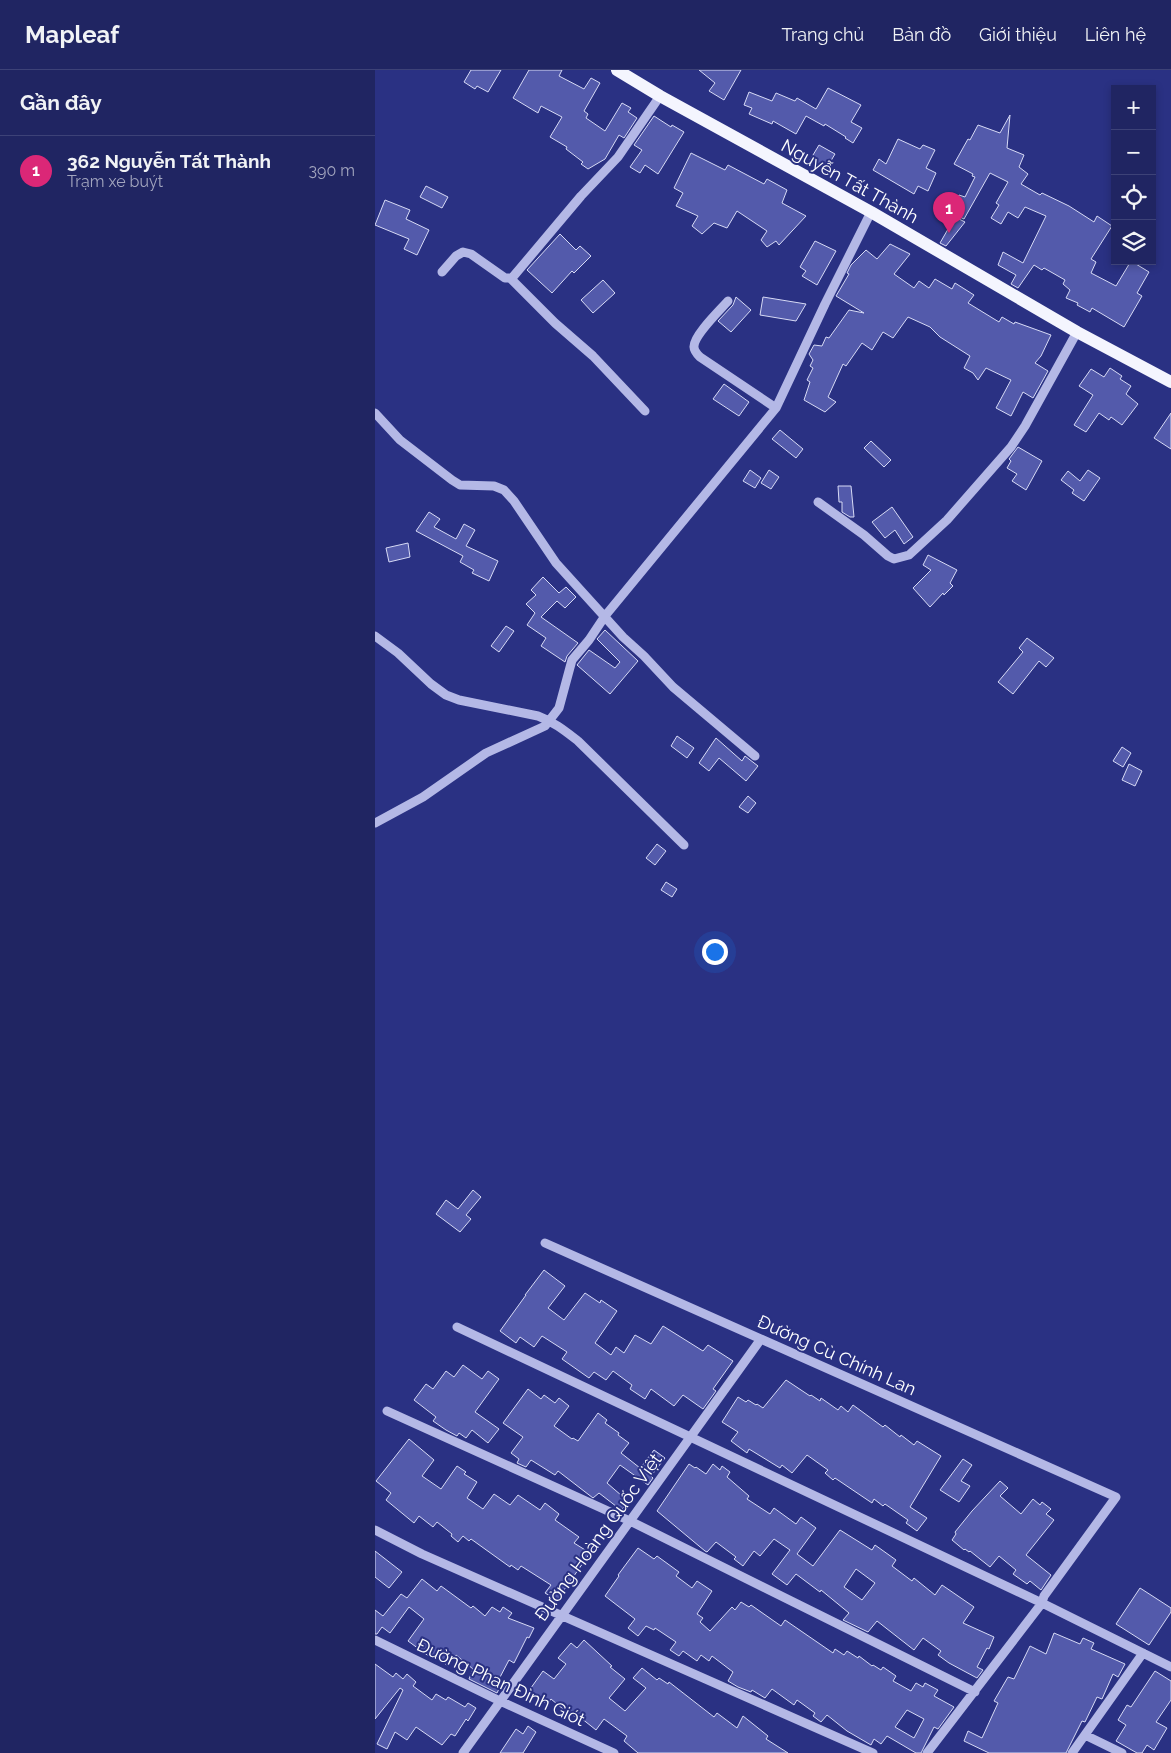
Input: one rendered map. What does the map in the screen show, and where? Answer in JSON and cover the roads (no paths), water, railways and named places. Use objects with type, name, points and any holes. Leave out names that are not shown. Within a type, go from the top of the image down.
[{"type":"main road","name":"Nguyễn Tất Thành","points":[[619,70],[660,96],[871,212],[1077,332],[1171,382]]},
{"type":"street","points":[[510,278],[581,196],[618,157],[660,96]]},
{"type":"street","points":[[375,823],[423,797],[486,753],[545,726],[550,720],[559,708],[572,660],[589,640],[605,616],[776,408],[871,212]]},
{"type":"street","points":[[442,272],[456,256],[463,252],[471,254],[505,278],[510,278],[555,323],[593,356],[645,411]]},
{"type":"street","points":[[728,301],[696,339],[694,349],[700,357],[776,408]]},
{"type":"street","points":[[818,502],[864,535],[888,556],[895,559],[909,555],[952,515],[1011,447],[1077,332]]},
{"type":"street","points":[[375,413],[400,440],[452,480],[461,485],[494,486],[504,490],[514,501],[556,563],[623,637],[673,687],[755,756]]},
{"type":"street","points":[[375,636],[398,653],[431,684],[447,695],[459,700],[539,716],[550,720],[578,741],[684,845]]},
{"type":"street","name":"Đường Cù Chính Lan","points":[[545,1243],[1116,1497],[1044,1596],[1042,1602]]},
{"type":"street","points":[[457,1327],[1042,1602],[1171,1667]]},
{"type":"street","name":"Đường Hoàng Quốc Việt","points":[[463,1753],[761,1339]]},
{"type":"street","points":[[387,1411],[630,1521],[975,1692]]},
{"type":"street","points":[[375,1530],[422,1554],[873,1753]]},
{"type":"street","points":[[927,1753],[1042,1602]]},
{"type":"street","name":"Đường Phan Đình Giót","points":[[375,1640],[613,1753]]},
{"type":"street","points":[[1072,1753],[1143,1653]]},
{"type":"street","points":[[1085,1735],[1122,1753]]},
{"type":"place","name":"362 Nguyễn Tất Thành","points":[[949,233]]}]
